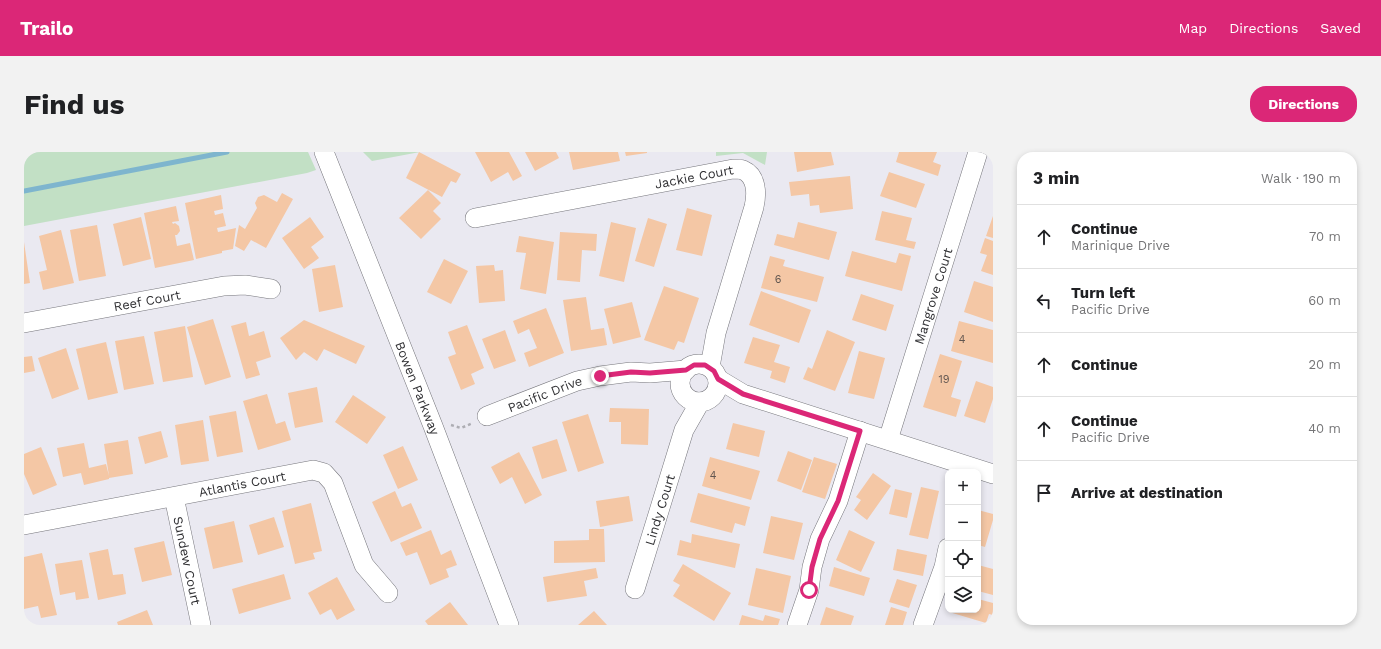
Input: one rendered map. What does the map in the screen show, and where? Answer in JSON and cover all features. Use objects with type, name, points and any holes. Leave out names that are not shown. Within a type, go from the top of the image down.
[{"type":"street","name":"Bowen Parkway","points":[[324,152],[433,426],[509,625]]},
{"type":"street","name":"Mangrove Court","points":[[888,440],[978,152]]},
{"type":"street","name":"Jackie Court","points":[[475,218],[733,169],[743,170],[750,176],[755,186],[756,196],[754,207],[716,333],[699,382]]},
{"type":"street","name":"Reef Court","points":[[24,323],[224,286],[245,285],[271,289]]},
{"type":"street","name":"Pacific Drive","points":[[488,416],[577,380],[631,372],[650,373],[699,382],[743,394],[888,440],[969,469]]},
{"type":"street","name":"Lindy Court","points":[[635,589],[699,382]]},
{"type":"street","points":[[797,625],[809,590],[812,567],[820,539],[838,501],[860,431]]},
{"type":"street","name":"Atlantis Court","points":[[24,525],[313,470],[324,473],[333,483],[364,565],[388,593]]},
{"type":"street","name":"Pacific Drive","points":[[981,472],[993,474]]},
{"type":"street","name":"Sundew Court","points":[[174,497],[201,625]]},
{"type":"street","points":[[923,625],[945,562]]},
{"type":"path","points":[[433,426],[443,423],[461,428],[488,416]]},
{"type":"green space","points":[[24,152],[308,152],[316,170],[307,173],[24,226]]},
{"type":"green space","points":[[363,152],[420,152],[372,161]]},
{"type":"green space","points":[[716,152],[767,152],[765,165],[743,153],[716,156]]},
{"type":"building","points":[[419,152],[461,174],[456,183],[451,181],[442,197],[406,178]]},
{"type":"building","points":[[475,152],[509,152],[522,176],[513,181],[508,172],[491,182]]},
{"type":"building","points":[[525,152],[556,152],[559,158],[535,171]]},
{"type":"building","points":[[569,152],[618,152],[620,161],[573,170]]},
{"type":"building","points":[[625,152],[647,152],[647,153],[626,156]]},
{"type":"building","points":[[794,152],[831,152],[834,165],[797,172]]},
{"type":"building","points":[[899,152],[937,152],[933,162],[941,165],[938,176],[896,162]]},
{"type":"building","points":[[889,172],[925,184],[916,208],[880,196]]},
{"type":"building","points":[[850,176],[853,209],[820,213],[819,205],[810,206],[809,194],[791,196],[789,182]]},
{"type":"building","points":[[428,190],[441,203],[433,211],[441,219],[421,239],[399,218]]},
{"type":"building","points":[[282,193],[293,199],[266,248],[251,240],[244,251],[235,246],[239,225],[245,229],[257,208],[255,203],[258,197],[264,195],[277,202]]},
{"type":"building","points":[[221,195],[223,209],[214,211],[215,215],[223,213],[226,226],[217,228],[218,232],[236,228],[233,249],[196,259],[185,203]]},
{"type":"building","points":[[176,206],[179,221],[172,222],[173,224],[175,223],[179,226],[180,231],[177,235],[175,235],[177,246],[190,243],[194,260],[155,268],[144,213]]},
{"type":"building","points":[[687,208],[712,215],[702,256],[676,250]]},
{"type":"building","points":[[882,211],[912,218],[906,240],[916,242],[914,249],[875,240]]},
{"type":"building","points":[[993,216],[993,238],[986,236]]},
{"type":"building","points":[[141,217],[151,259],[123,266],[113,224]]},
{"type":"building","points":[[310,217],[324,237],[311,247],[319,258],[304,269],[282,238]]},
{"type":"building","points":[[648,218],[667,224],[654,267],[635,261]]},
{"type":"building","points":[[611,222],[636,228],[624,282],[599,276]]},
{"type":"building","points":[[798,222],[837,232],[829,260],[774,245],[777,234],[794,238]]},
{"type":"building","points":[[97,225],[106,276],[79,281],[70,230]]},
{"type":"building","points":[[61,230],[74,283],[43,290],[39,272],[47,270],[39,236]]},
{"type":"building","points":[[560,232],[597,234],[596,251],[582,250],[580,282],[557,280]]},
{"type":"building","points":[[519,236],[554,242],[546,294],[520,289],[526,253],[516,252]]},
{"type":"building","points":[[985,238],[993,241],[993,275],[981,271],[987,255],[980,253]]},
{"type":"building","points":[[24,242],[30,283],[24,284]]},
{"type":"building","points":[[852,251],[896,263],[899,253],[911,256],[902,291],[845,276]]},
{"type":"building","points":[[770,256],[785,260],[783,266],[824,277],[817,302],[761,288]]},
{"type":"building","points":[[444,259],[468,271],[451,304],[427,292]]},
{"type":"building","points":[[335,265],[343,307],[319,312],[312,269]]},
{"type":"building","points":[[494,265],[495,271],[503,270],[505,301],[479,303],[476,266]]},
{"type":"building","points":[[974,281],[993,287],[993,322],[964,312]]},
{"type":"building","points":[[664,286],[699,298],[684,343],[678,341],[674,350],[644,340]]},
{"type":"building","points":[[761,291],[811,310],[799,343],[749,325]]},
{"type":"building","points":[[861,294],[894,305],[886,331],[852,320]]},
{"type":"building","points":[[586,297],[591,330],[604,328],[607,345],[571,351],[563,300]]},
{"type":"building","points":[[632,302],[641,337],[613,344],[604,309]]},
{"type":"building","points":[[546,308],[564,353],[529,367],[524,353],[537,348],[529,329],[518,334],[513,321]]},
{"type":"building","points":[[213,319],[231,377],[205,385],[187,327]]},
{"type":"building","points":[[304,320],[365,346],[356,364],[324,349],[317,361],[304,352],[296,360],[280,338]]},
{"type":"building","points":[[959,321],[993,330],[993,363],[951,351]]},
{"type":"building","points":[[246,322],[249,336],[264,331],[271,357],[256,362],[260,375],[246,379],[231,326]]},
{"type":"building","points":[[467,325],[484,368],[471,374],[475,384],[461,390],[448,357],[456,354],[448,332]]},
{"type":"building","points":[[185,326],[193,377],[163,382],[154,332]]},
{"type":"building","points":[[505,330],[516,361],[494,369],[482,339]]},
{"type":"building","points":[[827,330],[855,342],[835,391],[803,379],[808,367],[812,369]]},
{"type":"building","points":[[144,336],[154,384],[124,390],[115,341]]},
{"type":"building","points":[[753,337],[780,345],[774,362],[790,367],[785,383],[770,378],[772,371],[744,363]]},
{"type":"building","points":[[106,342],[118,393],[88,400],[76,349]]},
{"type":"building","points":[[66,348],[79,389],[52,399],[38,358]]},
{"type":"building","points":[[859,351],[885,358],[874,399],[848,393]]},
{"type":"building","points":[[940,354],[962,361],[951,397],[961,400],[956,417],[923,407]]},
{"type":"building","points":[[32,356],[35,371],[24,373],[24,357]]},
{"type":"building","points":[[976,381],[993,387],[993,399],[985,423],[964,416]]},
{"type":"building","points":[[317,387],[323,422],[295,428],[288,393]]},
{"type":"building","points":[[267,394],[276,424],[285,421],[291,440],[258,450],[243,401]]},
{"type":"building","points":[[353,395],[386,417],[367,444],[335,422]]},
{"type":"building","points":[[610,408],[649,409],[648,445],[621,444],[621,422],[609,422]]},
{"type":"building","points":[[236,411],[243,452],[217,457],[209,416]]},
{"type":"building","points":[[588,414],[604,463],[578,472],[562,422]]},
{"type":"building","points":[[203,420],[209,461],[181,465],[175,425]]},
{"type":"building","points":[[733,423],[765,431],[759,457],[726,449]]},
{"type":"building","points":[[161,431],[168,457],[145,464],[138,437]]},
{"type":"building","points":[[557,439],[567,471],[542,479],[532,447]]},
{"type":"building","points":[[128,440],[133,474],[109,478],[84,485],[81,473],[63,477],[57,448],[84,443],[89,468],[106,464],[109,476],[104,444]]},
{"type":"building","points":[[403,446],[418,480],[398,489],[383,455]]},
{"type":"building","points":[[41,447],[57,485],[33,495],[24,474],[24,454]]},
{"type":"building","points":[[788,451],[812,460],[801,490],[777,481]]},
{"type":"building","points":[[519,452],[542,495],[525,504],[512,477],[500,484],[491,467]]},
{"type":"building","points":[[710,457],[760,471],[751,500],[702,486]]},
{"type":"building","points":[[814,457],[837,464],[825,499],[802,492]]},
{"type":"building","points":[[873,473],[891,486],[867,520],[854,510],[861,500],[856,497]]},
{"type":"building","points":[[921,487],[939,491],[928,539],[909,535]]},
{"type":"building","points":[[895,489],[912,493],[907,518],[889,514]]},
{"type":"building","points":[[395,491],[402,507],[411,503],[422,528],[391,542],[372,502]]},
{"type":"building","points":[[698,493],[750,507],[745,526],[735,523],[732,533],[690,522]]},
{"type":"building","points":[[629,496],[633,521],[600,527],[596,501]]},
{"type":"building","points":[[311,503],[322,551],[313,553],[315,559],[295,564],[282,511]]},
{"type":"building","points":[[981,511],[993,514],[993,520],[985,547],[981,546]]},
{"type":"building","points":[[771,516],[803,523],[794,560],[763,553]]},
{"type":"building","points":[[274,517],[284,547],[258,555],[249,525]]},
{"type":"building","points":[[234,521],[243,562],[213,569],[204,528]]},
{"type":"building","points":[[589,529],[604,529],[605,562],[554,563],[554,541],[589,540]]},
{"type":"building","points":[[431,530],[441,555],[451,550],[457,565],[446,569],[449,577],[430,585],[417,552],[406,556],[400,543]]},
{"type":"building","points":[[849,530],[875,542],[861,572],[836,560]]},
{"type":"building","points":[[692,534],[740,544],[735,568],[677,555],[680,540],[691,543]]},
{"type":"building","points":[[164,541],[172,575],[142,582],[134,548]]},
{"type":"building","points":[[108,549],[113,575],[123,574],[126,594],[98,600],[89,553]]},
{"type":"building","points":[[897,549],[927,555],[923,576],[893,570]]},
{"type":"building","points":[[42,553],[57,615],[41,618],[38,606],[24,609],[24,557]]},
{"type":"building","points":[[82,560],[89,598],[76,600],[75,592],[60,595],[55,564]]},
{"type":"building","points":[[683,564],[731,593],[714,621],[673,596],[680,585],[673,581]]},
{"type":"building","points":[[981,566],[993,569],[993,595],[981,592]]},
{"type":"building","points":[[834,567],[870,578],[864,596],[829,586]]},
{"type":"building","points":[[596,568],[598,578],[584,581],[587,596],[547,602],[543,577]]},
{"type":"building","points":[[756,568],[791,576],[783,613],[748,605]]},
{"type":"building","points":[[284,574],[291,599],[239,614],[232,589]]},
{"type":"building","points":[[337,577],[355,610],[337,620],[331,609],[320,615],[308,593]]},
{"type":"building","points":[[897,579],[917,585],[909,608],[889,602]]},
{"type":"building","points":[[981,600],[993,603],[993,615],[989,614],[986,623],[952,613],[981,613]]},
{"type":"building","points":[[450,602],[468,625],[428,625],[425,621]]},
{"type":"building","points":[[826,607],[854,616],[851,625],[820,625]]},
{"type":"building","points":[[891,607],[907,612],[903,625],[885,625]]},
{"type":"building","points":[[147,610],[153,625],[118,625],[117,622]]},
{"type":"building","points":[[594,611],[607,625],[578,625]]},
{"type":"building","points":[[742,615],[763,621],[765,615],[780,619],[778,625],[739,625]]},
{"type":"waterway","points":[[24,191],[227,152]]},
{"type":"route","points":[[600,376],[631,372],[650,373],[686,370],[694,365],[705,365],[710,367],[717,374],[718,379],[743,394],[860,431],[838,501],[820,539],[812,567],[809,590]]}]
